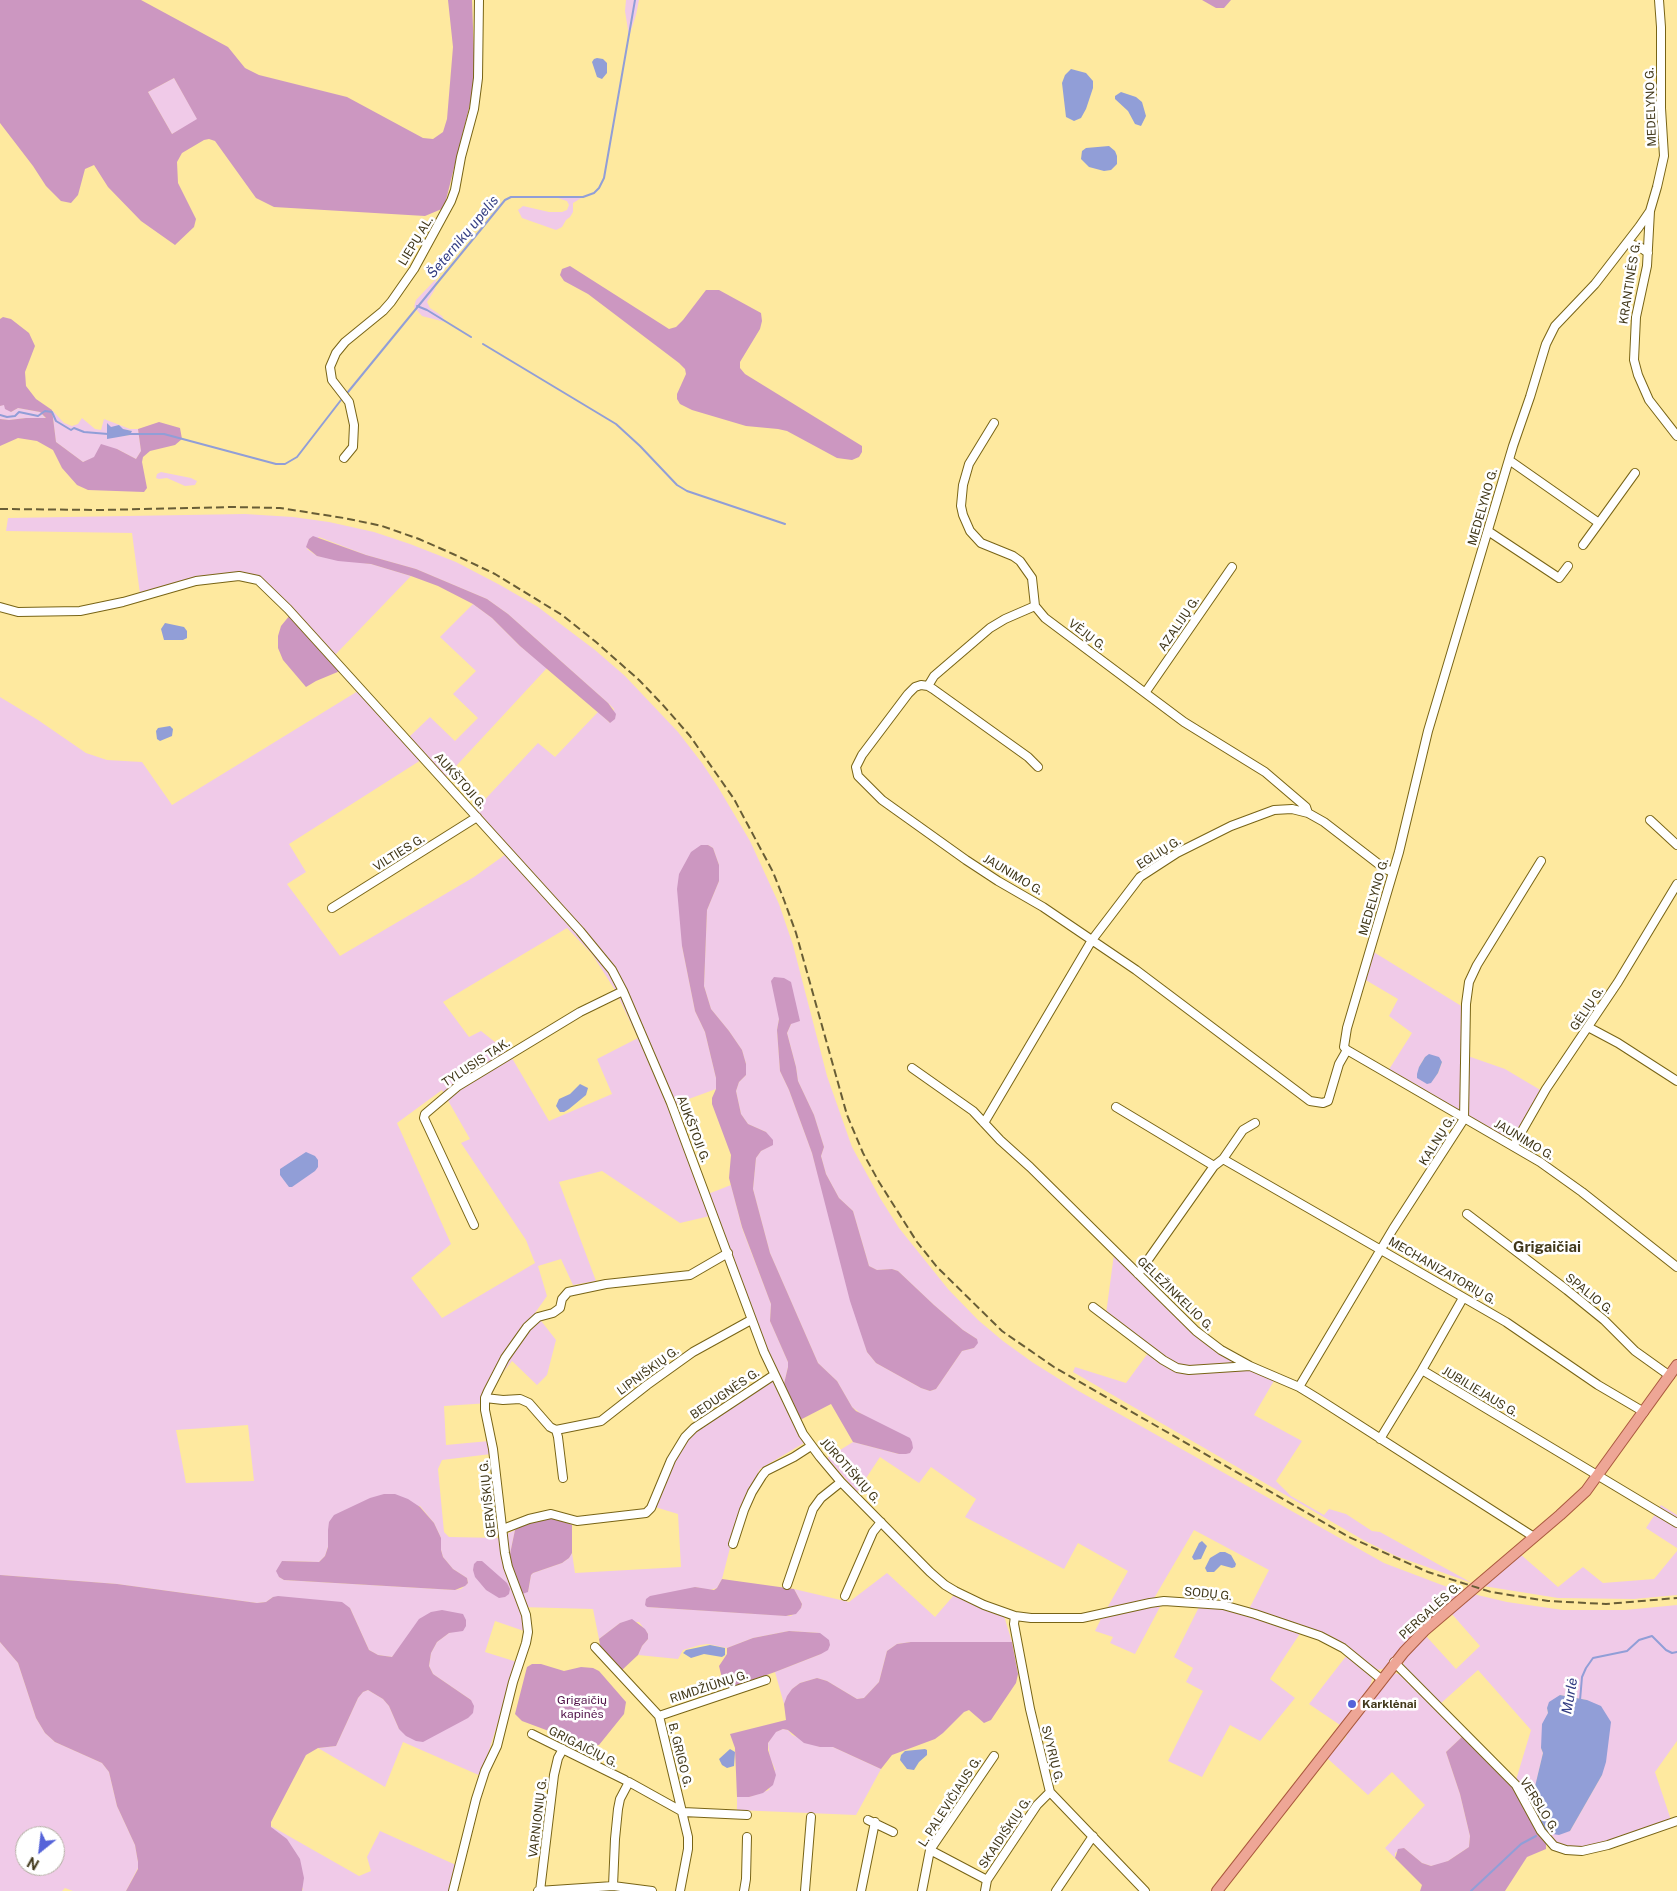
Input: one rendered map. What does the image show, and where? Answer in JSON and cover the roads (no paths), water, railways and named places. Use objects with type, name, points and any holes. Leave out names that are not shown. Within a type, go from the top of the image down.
[{"type":"main road","name":"PERGALĖS G.","points":[[1220,1890],[1394,1662],[1424,1631],[1560,1515],[1598,1476],[1677,1365]]},
{"type":"street","name":"LIEPŲ AL.","points":[[344,458],[353,447],[354,425],[349,402],[332,380],[330,367],[336,353],[345,342],[383,312],[391,302],[414,269],[452,201],[474,109],[478,78],[479,0]]},
{"type":"street","name":"MEDELYNO G.","points":[[1346,1049],[1347,1028],[1393,872],[1428,731],[1509,460],[1546,344],[1555,326],[1596,284],[1650,211],[1664,156],[1659,0]]},
{"type":"street","name":"KRANTINĖS G.","points":[[1650,211],[1648,253],[1636,318],[1634,360],[1638,375],[1649,400],[1677,436]]},
{"type":"street","points":[[1627,243],[1640,247],[1648,253]]},
{"type":"street","points":[[994,422],[974,456],[965,476],[962,496],[963,515],[970,532],[981,543],[1013,556],[1027,569],[1033,583],[1035,606],[990,628],[934,676],[928,686],[1028,757],[1038,767]]},
{"type":"street","points":[[1509,460],[1599,523]]},
{"type":"street","points":[[1583,545],[1635,473]]},
{"type":"street","points":[[1488,531],[1559,578],[1568,566]]},
{"type":"street","name":"AZALIJŲ G.","points":[[1145,693],[1232,567]]},
{"type":"street","name":"AUKŠTOJI G.","points":[[0,607],[18,612],[80,610],[116,603],[196,581],[239,576],[252,578],[263,584],[288,609],[593,945],[612,970],[623,990],[671,1103],[728,1253]]},
{"type":"street","name":"VĖJŲ G.","points":[[1035,606],[1045,618],[1184,722],[1265,772],[1306,807],[1308,813]]},
{"type":"street","name":"JAUNIMO G.","points":[[928,686],[915,687],[908,694],[862,755],[856,767],[858,776],[882,800],[998,881],[1043,907],[1140,973],[1310,1100],[1328,1101],[1339,1064],[1346,1049],[1464,1119],[1514,1145],[1582,1192],[1677,1267]]},
{"type":"street","name":"EGLIŲ G.","points":[[984,1123],[1092,940],[1140,877],[1177,853],[1230,826],[1274,810],[1292,809],[1308,813],[1324,822],[1386,869],[1393,872]]},
{"type":"street","name":"VILTIES G.","points":[[332,908],[477,817]]},
{"type":"street","points":[[1650,820],[1677,845]]},
{"type":"street","name":"KALNŲ G.","points":[[1299,1387],[1382,1249],[1464,1119],[1466,1004],[1469,982],[1477,965],[1541,861]]},
{"type":"street","name":"GĖLIŲ G.","points":[[1514,1145],[1546,1090],[1618,982],[1677,884]]},
{"type":"street","name":"TYLUSIS TAK.","points":[[474,1225],[424,1118],[425,1114],[458,1086],[580,1012],[623,990]]},
{"type":"street","points":[[1588,1027],[1618,1043],[1677,1081]]},
{"type":"street","name":"GELEŽINKELIO G.","points":[[912,1068],[973,1111],[1196,1331],[1221,1350],[1250,1366],[1299,1387],[1534,1537]]},
{"type":"street","points":[[1116,1107],[1214,1166]]},
{"type":"street","points":[[1138,1274],[1214,1166],[1223,1159],[1243,1130],[1255,1123]]},
{"type":"street","name":"MECHANIZATORIŲ G.","points":[[1223,1159],[1506,1322],[1598,1385],[1644,1412]]},
{"type":"street","name":"SPALIO G.","points":[[1467,1214],[1567,1290],[1604,1320],[1635,1351],[1670,1376]]},
{"type":"street","points":[[563,1478],[556,1430],[550,1427],[529,1403],[520,1399],[485,1398],[505,1358],[527,1327],[538,1317],[557,1311],[568,1292],[606,1284],[690,1274],[728,1253]]},
{"type":"street","name":"JŪROTIŠKIŲ G.","points":[[728,1253],[751,1320],[774,1375],[798,1425],[811,1446],[841,1482],[930,1572],[950,1588],[977,1602],[1015,1616]]},
{"type":"street","name":"JUBILIEJAUS G.","points":[[1463,1298],[1422,1370],[1598,1476]]},
{"type":"street","points":[[1093,1306],[1163,1360],[1177,1368],[1190,1370],[1250,1366]]},
{"type":"street","name":"LIPNIŠKIŲ G.","points":[[556,1430],[601,1421],[693,1352],[751,1320]]},
{"type":"street","points":[[1380,1439],[1422,1370]]},
{"type":"street","name":"BEDUGNĖS G.","points":[[503,1529],[529,1519],[551,1514],[577,1521],[646,1513],[651,1508],[671,1460],[685,1437],[694,1428],[774,1375]]},
{"type":"street","name":"GERVIŠKIŲ G.","points":[[453,1891],[481,1781],[507,1723],[516,1675],[528,1632],[526,1616],[508,1567],[493,1449],[484,1410],[485,1398]]},
{"type":"street","points":[[733,1544],[744,1510],[762,1476],[766,1471],[811,1446]]},
{"type":"street","points":[[1598,1476],[1677,1524]]},
{"type":"street","points":[[787,1585],[813,1509],[821,1498],[841,1482]]},
{"type":"street","points":[[845,1596],[872,1532],[881,1522]]},
{"type":"street","name":"SODŲ G.","points":[[1015,1616],[1047,1619],[1082,1618],[1164,1601],[1222,1605],[1255,1614],[1326,1639],[1343,1648],[1381,1679]]},
{"type":"street","name":"SVYRIŲ G.","points":[[1015,1616],[1014,1624],[1030,1709],[1050,1792],[1145,1891]]},
{"type":"street","name":"B. GRIGO G.","points":[[595,1647],[659,1716],[688,1837],[688,1849],[680,1891]]},
{"type":"street","name":"VERSLO G.","points":[[1394,1662],[1516,1785],[1541,1831],[1557,1848],[1582,1851],[1608,1845],[1677,1821]]},
{"type":"street","name":"RIMDŽIŪNŲ G.","points":[[659,1716],[766,1680]]},
{"type":"street","name":"GRIGAIČIŲ G.","points":[[532,1734],[627,1781],[683,1812],[747,1815]]},
{"type":"street","name":"VARNIONIŲ G.","points":[[539,1891],[554,1775],[558,1758],[563,1749]]},
{"type":"street","name":"L. PALEVIČIAUS G.","points":[[922,1891],[930,1850],[994,1756]]},
{"type":"street","points":[[613,1886],[618,1810],[627,1781]]},
{"type":"street","name":"SKAIDIŠKIŲ G.","points":[[985,1891],[987,1880],[1036,1805],[1050,1792]]},
{"type":"street","points":[[805,1891],[811,1817]]},
{"type":"street","points":[[861,1891],[871,1821],[893,1832]]},
{"type":"street","points":[[744,1891],[746,1879],[746,1837]]},
{"type":"street","points":[[1056,1891],[1095,1838]]},
{"type":"street","points":[[930,1850],[987,1880]]},
{"type":"street","points":[[539,1891],[613,1886],[652,1891]]},
{"type":"water","points":[[597,58],[603,59],[607,63],[607,73],[602,79],[597,77],[592,62]]},
{"type":"water","points":[[1071,69],[1086,73],[1093,81],[1093,88],[1086,109],[1081,118],[1074,121],[1066,117],[1062,83],[1065,75]]},
{"type":"water","points":[[1121,92],[1136,97],[1142,102],[1146,116],[1141,126],[1135,124],[1128,111],[1115,99],[1115,96]]},
{"type":"water","points":[[1109,146],[1115,151],[1117,156],[1117,164],[1111,170],[1104,171],[1089,167],[1081,159],[1082,151],[1086,148]]},
{"type":"water","points":[[107,423],[111,427],[119,425],[123,429],[132,431],[130,435],[107,439]]},
{"type":"water","points":[[165,623],[184,627],[187,631],[187,638],[183,640],[164,640],[161,629]]},
{"type":"water","points":[[170,726],[173,729],[172,736],[160,741],[157,739],[156,731],[158,728]]},
{"type":"water","points":[[1429,1054],[1439,1057],[1442,1062],[1438,1073],[1431,1083],[1427,1084],[1417,1078],[1417,1074],[1425,1057]]},
{"type":"water","points":[[580,1084],[588,1088],[586,1095],[569,1109],[560,1112],[556,1106],[559,1099],[570,1094]]},
{"type":"water","points":[[306,1152],[315,1156],[318,1160],[318,1167],[292,1187],[289,1187],[280,1175],[280,1169]]},
{"type":"water","points":[[1202,1541],[1207,1546],[1201,1559],[1194,1560],[1192,1557]]},
{"type":"water","points":[[1220,1552],[1231,1555],[1236,1564],[1235,1567],[1221,1565],[1214,1572],[1207,1572],[1205,1568],[1210,1558]]},
{"type":"water","points":[[710,1645],[725,1648],[725,1655],[722,1657],[704,1654],[691,1658],[683,1653],[686,1650]]},
{"type":"water","points":[[1560,1695],[1587,1700],[1601,1706],[1611,1722],[1606,1762],[1602,1775],[1570,1831],[1559,1835],[1545,1830],[1533,1806],[1532,1799],[1543,1753],[1541,1748],[1542,1724],[1548,1713],[1549,1702]]},
{"type":"water","points":[[730,1749],[735,1752],[734,1766],[727,1768],[722,1765],[719,1759]]},
{"type":"water","points":[[927,1750],[927,1755],[914,1770],[907,1769],[900,1760],[901,1755],[905,1751]]},
{"type":"waterway","name":"Šeternikų upelis","points":[[348,392],[505,200],[511,197],[583,197],[594,193],[599,188],[604,178],[635,0]]},
{"type":"waterway","points":[[417,306],[427,310],[471,337]]},
{"type":"waterway","points":[[483,344],[616,424],[677,485],[687,491],[785,524]]},
{"type":"waterway","name":"Šeternikų upelis","points":[[130,434],[164,434],[276,464],[285,464],[297,457],[341,400]]},
{"type":"waterway","name":"Šeternikų upelis","points":[[0,415],[7,417],[15,416],[19,412],[38,416],[45,411],[52,412],[56,421],[71,430],[74,428],[84,432],[108,434]]},
{"type":"waterway","name":"Murlė","points":[[1580,1700],[1582,1677],[1593,1658],[1627,1651],[1639,1640],[1652,1636],[1666,1650],[1672,1653],[1677,1652]]},
{"type":"waterway","name":"Murlė","points":[[1471,1891],[1521,1844],[1536,1836]]},
{"type":"railway","points":[[0,509],[280,508],[344,518],[382,526],[453,554],[495,574],[562,615],[639,680],[662,704],[690,736],[734,799],[773,872],[784,900],[796,933],[847,1115],[863,1153],[917,1242],[937,1267],[1002,1331],[1054,1367],[1349,1537],[1428,1572],[1491,1592],[1548,1601],[1606,1604],[1677,1598]]},
{"type":"place","name":"Karklėnai","points":[[1352,1704]]},
{"type":"district","name":"Grigaičiai","points":[[1547,1247]]},
{"type":"park label","name":"Grigaičių kapinės","points":[[582,1707]]}]
